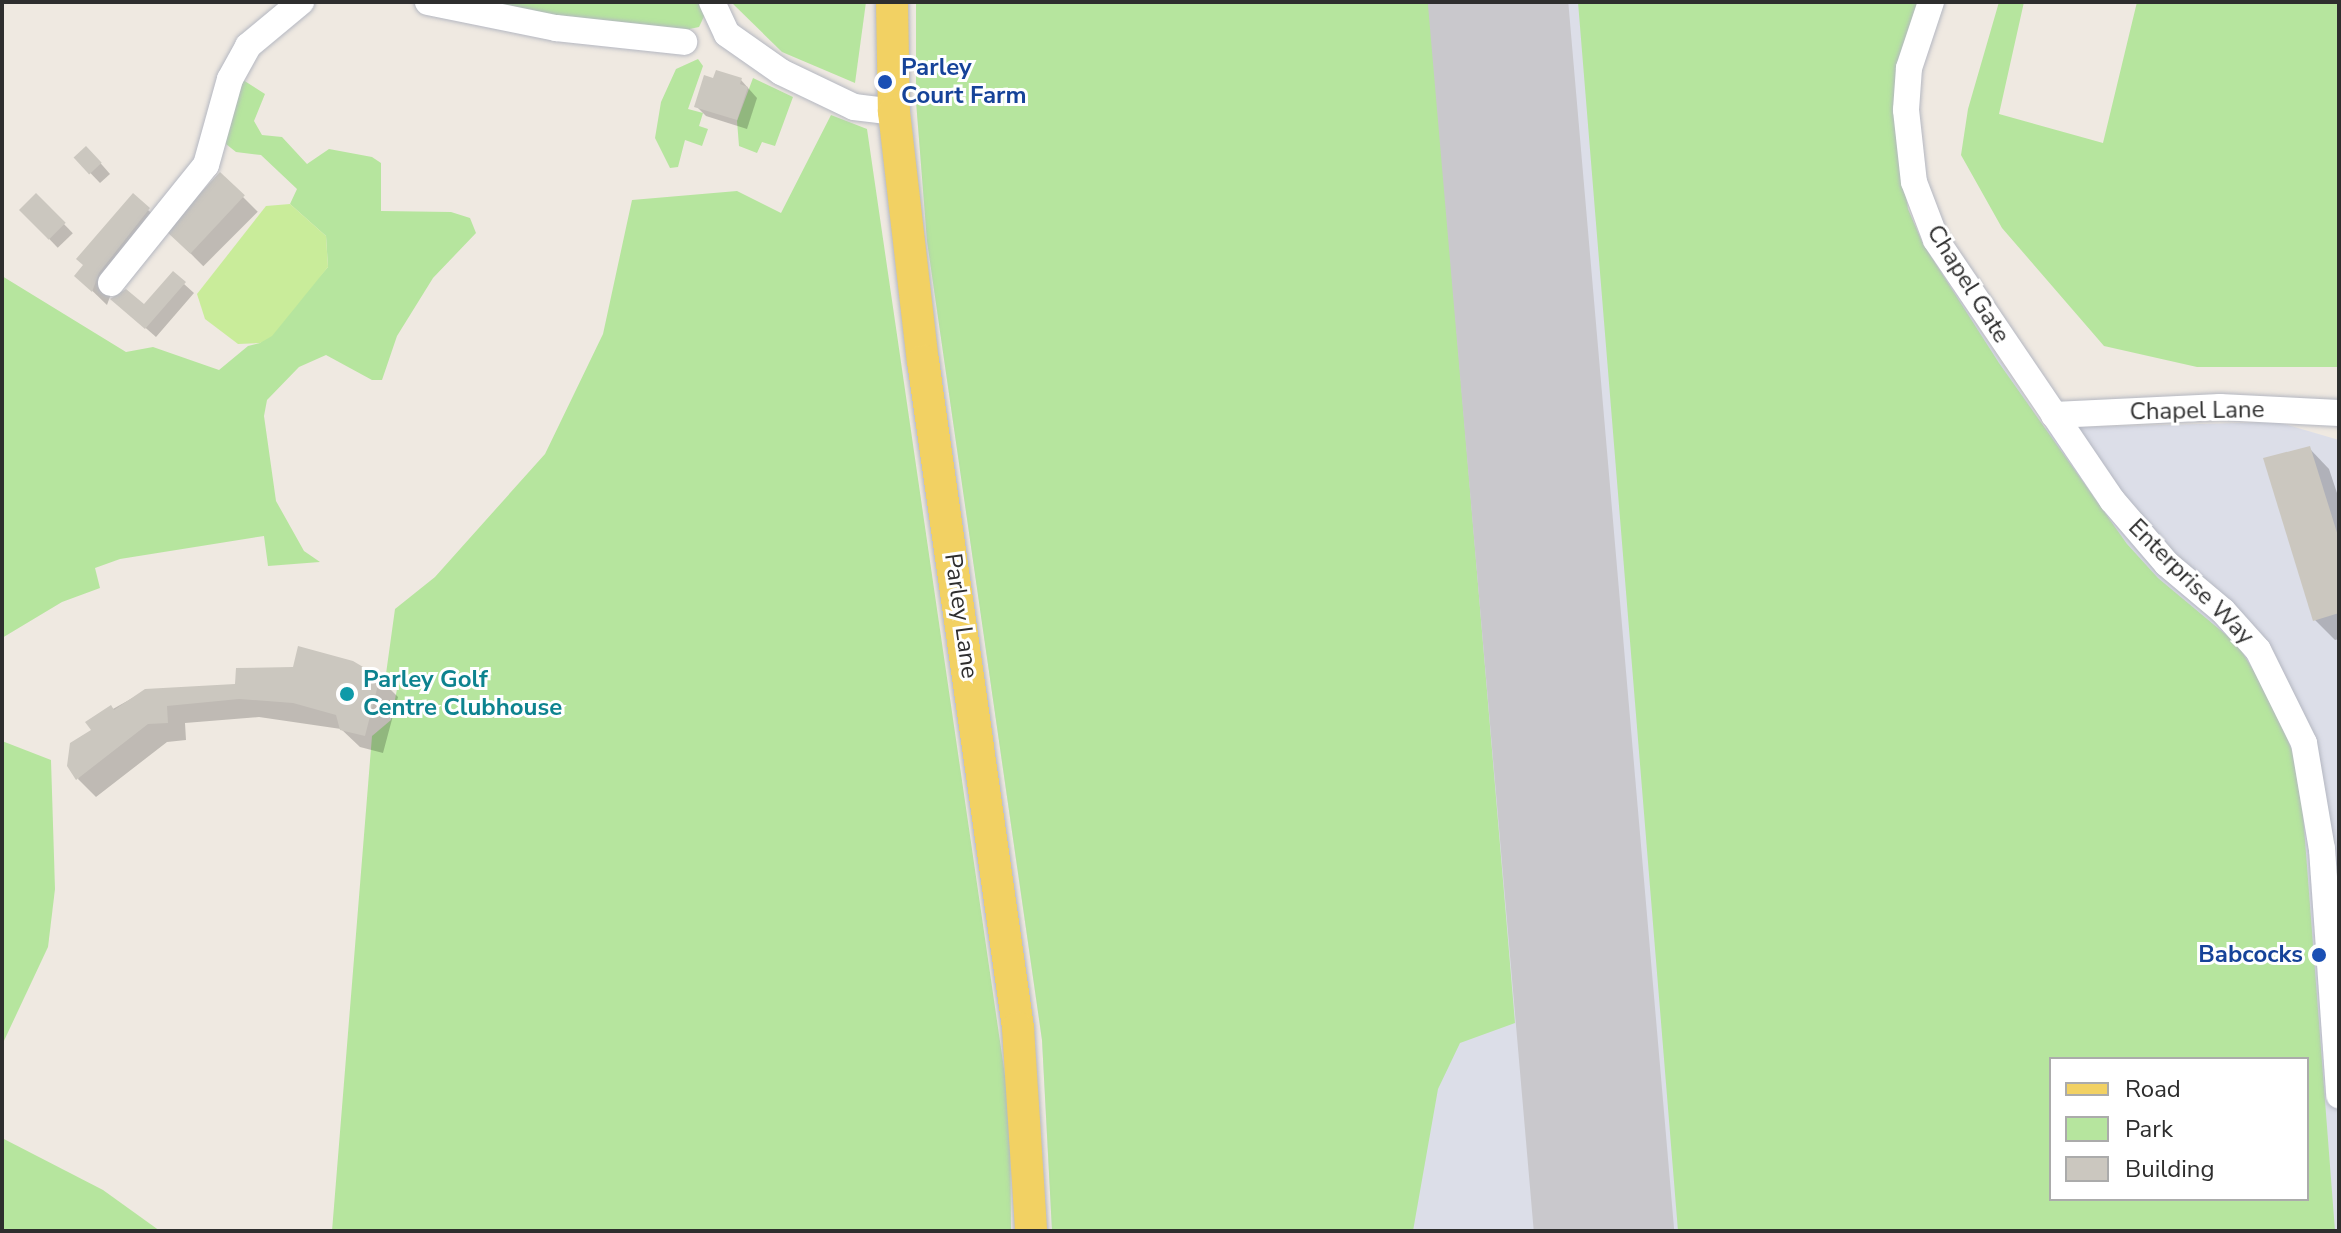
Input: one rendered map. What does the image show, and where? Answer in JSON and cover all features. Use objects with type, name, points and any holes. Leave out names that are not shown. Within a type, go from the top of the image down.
[{"type":"main road","name":"Parley Lane","points":[[892,2],[894,112],[923,361],[1018,1028],[1031,1231]]},
{"type":"street","points":[[111,283],[206,165],[230,79],[248,46],[301,2]]},
{"type":"street","points":[[428,2],[556,28],[684,42]]},
{"type":"street","points":[[712,2],[727,34],[781,72],[866,112],[894,112]]},
{"type":"street","name":"Chapel Gate","points":[[1931,2],[1909,68],[1906,110],[1914,182],[1936,240],[2054,415]]},
{"type":"street","name":"Chapel Lane","points":[[2054,415],[2220,407],[2339,413]]},
{"type":"street","name":"Enterprise Way","points":[[2054,415],[2112,500],[2167,564],[2239,627],[2278,682],[2304,743],[2331,880],[2339,1095]]},
{"type":"shaded area","points":[[916,2],[1920,2],[1900,60],[1895,128],[1908,209],[1923,244],[2045,428],[2277,422],[2339,440],[2339,1231],[1052,1231],[1042,1040],[927,241],[916,101]]},
{"type":"green space","points":[[457,2],[704,2],[707,10],[699,27],[675,32]]},
{"type":"green space","points":[[731,2],[866,2],[855,83],[782,52]]},
{"type":"green space","points":[[916,2],[1429,2],[1515,1023],[1460,1043],[1438,1089],[1413,1231],[1052,1231],[1042,1040],[927,241],[916,101]]},
{"type":"green space","points":[[1578,2],[1920,2],[1900,60],[1895,128],[1908,209],[1923,244],[1999,363],[2127,544],[2158,578],[2237,644],[2275,705],[2293,754],[2303,814],[2335,1231],[1678,1231]]},
{"type":"green space","points":[[1999,2],[2024,2],[1999,114],[2103,143],[2137,2],[2339,2],[2339,367],[2197,367],[2104,346],[2002,228],[1961,155],[1968,109]]},
{"type":"green space","points":[[698,59],[703,66],[688,109],[703,113],[699,126],[708,129],[702,146],[685,140],[678,167],[670,168],[655,138],[661,102],[676,69]]},
{"type":"green space","points":[[240,78],[265,94],[254,121],[262,135],[282,137],[307,164],[329,149],[372,157],[381,163],[381,211],[451,212],[470,218],[476,233],[433,278],[397,336],[382,380],[372,380],[326,355],[299,367],[267,400],[264,416],[276,501],[304,551],[320,562],[268,566],[264,536],[120,559],[95,568],[100,588],[62,602],[2,638],[2,276],[126,352],[153,347],[219,370],[248,346],[260,343],[328,267],[326,236],[290,204],[297,189],[261,155],[236,152],[226,144],[224,125]]},
{"type":"green space","points":[[753,78],[793,97],[775,146],[762,142],[757,153],[739,146],[737,121]]},
{"type":"green space","points":[[831,115],[867,129],[1010,1110],[1011,1231],[332,1231],[372,736],[391,720],[398,684],[385,681],[395,609],[435,577],[545,454],[603,334],[632,200],[737,191],[781,213]]},
{"type":"green space","points":[[290,204],[326,236],[328,267],[272,336],[260,343],[238,344],[205,319],[197,294],[266,206]]},
{"type":"green space","points":[[2,741],[51,760],[55,889],[48,947],[2,1045]]},
{"type":"green space","points":[[2,1138],[103,1190],[160,1231],[2,1231]]},
{"type":"building","points":[[716,70],[742,78],[740,84],[748,87],[737,120],[694,107],[704,75],[713,78]]},
{"type":"building","points":[[86,146],[102,163],[89,174],[74,158]]},
{"type":"building","points":[[220,172],[245,195],[190,254],[165,231]]},
{"type":"building","points":[[36,193],[66,223],[49,240],[19,210]]},
{"type":"building","points":[[133,193],[150,208],[99,273],[92,292],[74,276],[83,265],[76,259]]},
{"type":"building","points":[[173,271],[186,282],[145,329],[110,299],[126,289],[144,304]]},
{"type":"building","points":[[2310,446],[2339,539],[2339,613],[2313,621],[2263,458]]},
{"type":"building","points":[[298,646],[353,661],[380,677],[365,736],[340,730],[336,715],[293,703],[239,699],[167,706],[168,723],[148,724],[76,780],[67,766],[70,743],[91,730],[85,722],[111,705],[114,710],[145,689],[235,684],[236,668],[293,667]]},
{"type":"taxiway","points":[[1495,2],[1499,12]]},
{"type":"taxiway","points":[[1565,1231],[1597,1150]]},
{"type":"runway","points":[[1498,2],[1604,1231]]},
{"type":"place","name":"Parley Court Farm","points":[[885,82]]},
{"type":"place","name":"Parley Golf Centre Clubhouse","points":[[347,694]]},
{"type":"place","name":"Babcocks","points":[[2319,955]]}]
